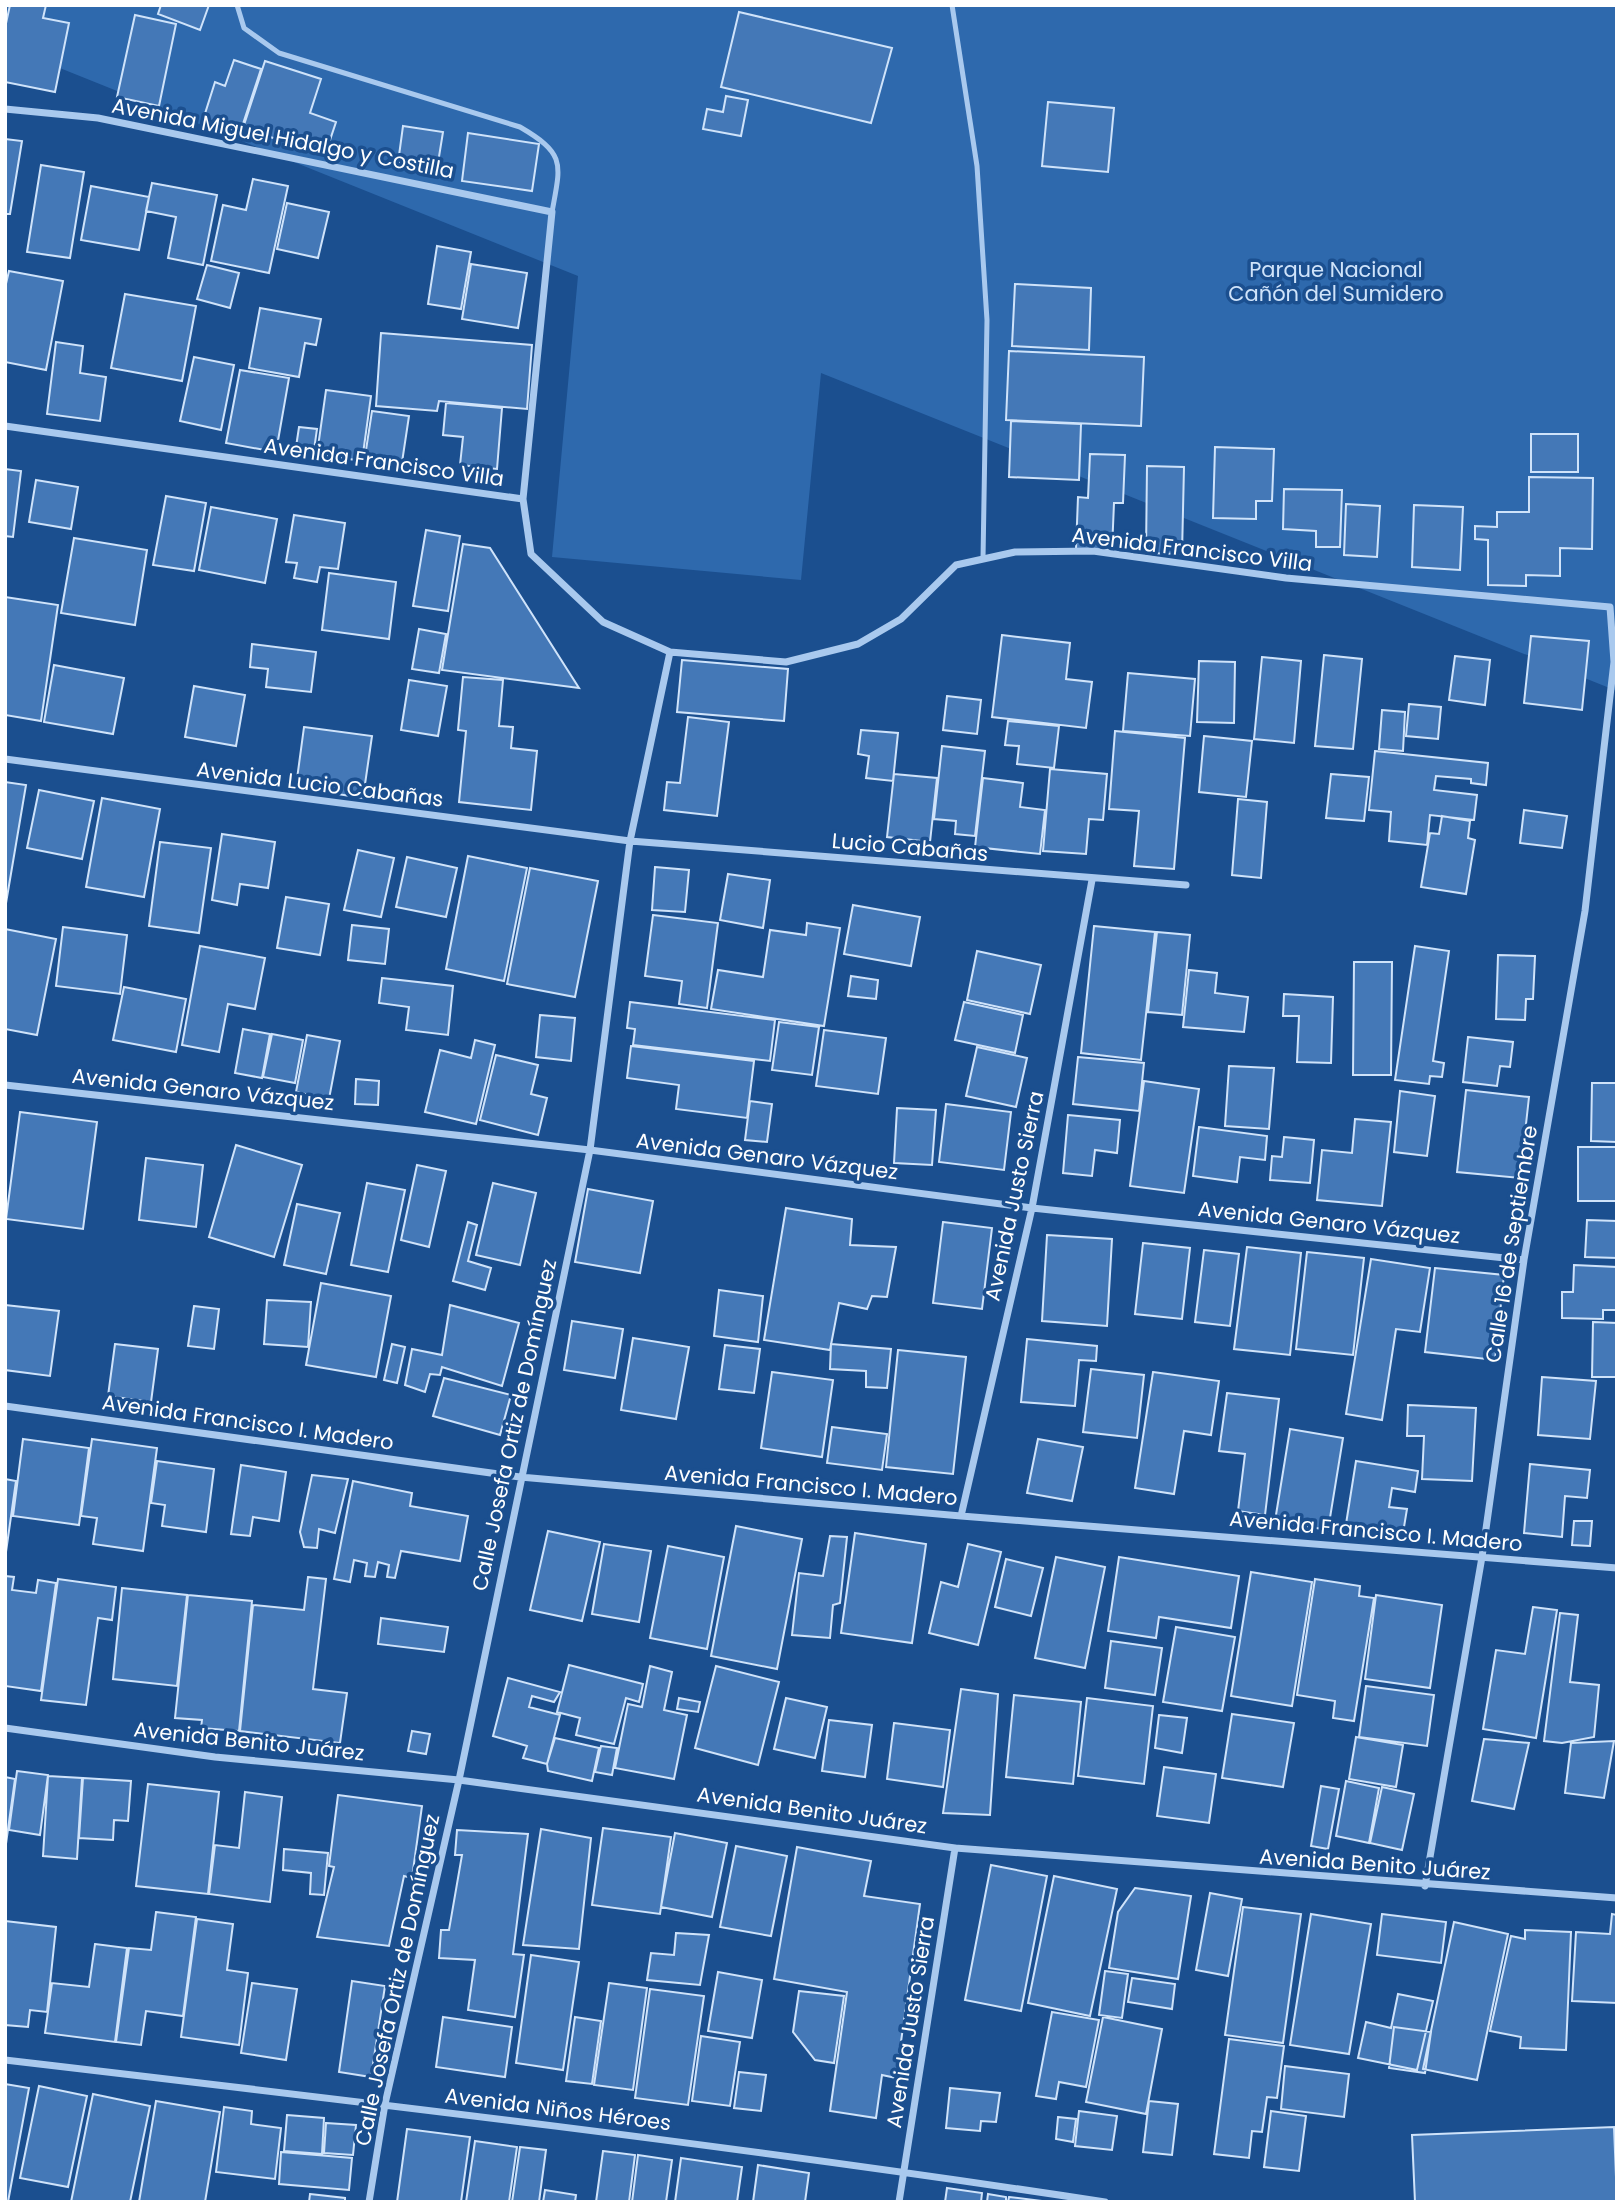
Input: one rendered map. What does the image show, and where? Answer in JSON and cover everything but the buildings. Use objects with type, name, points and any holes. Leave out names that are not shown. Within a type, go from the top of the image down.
[{"type":"street","name":"Avenida Miguel Hidalgo y Costilla","points":[[5,109],[98,118],[552,212]]},
{"type":"street","points":[[523,499],[552,212]]},
{"type":"street","name":"Avenida Francisco Villa","points":[[5,426],[523,499],[531,554],[603,622],[670,652],[786,662],[858,644],[901,619],[956,565],[1016,552],[1093,551],[1286,578],[1610,607]]},
{"type":"street","name":"Calle 16 de Septiembre","points":[[1425,1886],[1482,1557],[1524,1260],[1585,911],[1614,662],[1610,607]]},
{"type":"street","name":"Calle Josefa Ortiz de Domínguez","points":[[369,2202],[385,2104],[459,1780],[590,1150],[631,841],[670,652]]},
{"type":"street","name":"Avenida Lucio Cabañas","points":[[5,759],[631,841]]},
{"type":"street","name":"Lucio Cabañas","points":[[631,841],[1092,880],[1186,885]]},
{"type":"street","name":"Avenida Justo Sierra","points":[[961,1516],[1032,1208],[1092,880]]},
{"type":"street","name":"Avenida Genaro Vázquez","points":[[5,1085],[590,1150],[1032,1208],[1524,1260]]},
{"type":"street","name":"Avenida Francisco I. Madero","points":[[5,1406],[520,1477],[961,1516],[1617,1568]]},
{"type":"street","name":"Avenida Benito Juárez","points":[[5,1728],[215,1757],[459,1780],[954,1848],[1425,1886],[1617,1898]]},
{"type":"street","name":"Avenida Justo Sierra","points":[[899,2202],[954,1848]]},
{"type":"street","name":"Avenida Niños Héroes","points":[[5,2060],[385,2104],[905,2171],[1105,2202]]},
{"type":"lane","points":[[237,5],[244,28],[279,53],[520,128],[549,144],[557,162],[558,178],[552,212]]},
{"type":"lane","points":[[952,5],[977,166],[987,320],[983,559]]},
{"type":"green space","name":"Parque Nacional Cañón del Sumidero","points":[[5,5],[1617,5],[1617,691],[821,373],[801,580],[552,557],[578,276],[5,46]]}]
